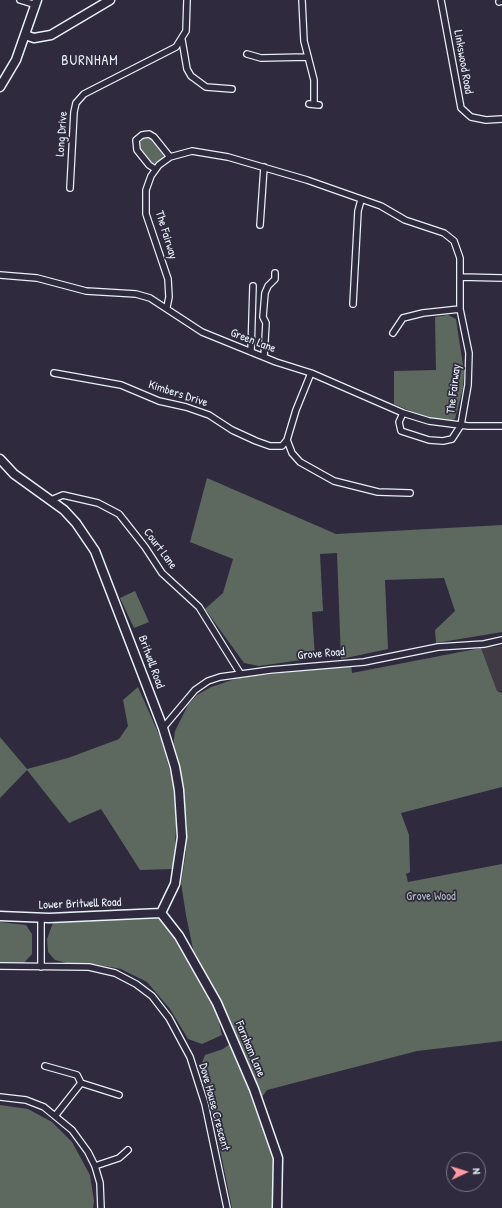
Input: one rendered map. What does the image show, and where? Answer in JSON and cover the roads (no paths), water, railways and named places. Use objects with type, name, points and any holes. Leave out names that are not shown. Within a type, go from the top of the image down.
[{"type":"street","points":[[0,87],[16,60],[37,3],[20,0]]},
{"type":"street","points":[[25,35],[34,38],[51,35],[110,0]]},
{"type":"street","points":[[187,0],[186,32],[182,40],[187,69],[191,76],[206,87],[232,88]]},
{"type":"street","points":[[302,0],[304,41],[314,80],[314,104]]},
{"type":"street","name":"Linkswood Road","points":[[441,0],[461,108],[471,117],[486,120],[502,119]]},
{"type":"street","name":"Long Drive","points":[[70,188],[74,112],[76,103],[84,94],[176,47],[182,40]]},
{"type":"street","points":[[247,54],[261,58],[307,57]]},
{"type":"street","points":[[155,169],[149,165],[137,150],[136,140],[142,135],[149,134],[154,137],[170,157]]},
{"type":"street","name":"The Fairway","points":[[167,307],[169,297],[168,279],[146,214],[146,190],[155,169],[170,157],[192,151],[228,157],[264,167],[381,206],[404,220],[444,233],[454,241],[460,258],[460,309],[469,353],[468,385],[461,425]]},
{"type":"street","points":[[260,224],[264,167]]},
{"type":"street","points":[[353,304],[358,211],[361,200]]},
{"type":"street","points":[[264,357],[266,323],[263,317],[265,293],[268,286],[275,279],[275,273]]},
{"type":"street","name":"Green Lane","points":[[0,275],[37,278],[86,291],[136,294],[150,298],[167,307],[185,322],[202,332],[264,357],[311,373],[403,413],[428,421],[461,425],[502,426]]},
{"type":"street","points":[[460,277],[502,278]]},
{"type":"street","points":[[251,352],[253,286]]},
{"type":"street","points":[[393,333],[403,318],[423,313],[460,309]]},
{"type":"street","name":"Kimbers Drive","points":[[54,373],[121,385],[159,401],[186,407],[209,415],[232,430],[270,446],[282,446],[287,440]]},
{"type":"street","points":[[311,373],[296,410],[287,440],[292,453],[300,462],[334,481],[378,492],[410,493]]},
{"type":"street","points":[[403,413],[399,422],[401,431],[429,440],[443,441],[452,439],[461,425]]},
{"type":"street","name":"Britwell Road","points":[[0,459],[14,474],[51,500],[76,523],[95,551],[105,572],[163,728],[175,767],[179,790],[182,837],[175,884],[161,913]]},
{"type":"street","name":"Court Lane","points":[[51,500],[63,495],[98,503],[119,514],[145,547],[162,573],[199,608],[240,673]]},
{"type":"street","name":"Grove Road","points":[[163,728],[195,690],[208,681],[220,677],[240,673],[364,662],[438,647],[484,644],[502,640]]},
{"type":"street","name":"Lower Britwell Road","points":[[0,916],[41,918],[161,913]]},
{"type":"street","name":"Farnham Lane","points":[[161,913],[180,936],[217,1003],[254,1089],[278,1158],[277,1208]]},
{"type":"street","points":[[41,918],[41,967]]},
{"type":"street","name":"Dove House Crescent","points":[[0,966],[89,968],[116,973],[136,984],[152,996],[169,1018],[190,1057],[205,1104],[227,1208]]},
{"type":"street","points":[[45,1066],[77,1075],[81,1083],[118,1095]]},
{"type":"street","points":[[55,1116],[81,1083]]},
{"type":"street","points":[[0,1097],[26,1100],[44,1107],[72,1130],[88,1152],[95,1166],[100,1183],[101,1208]]},
{"type":"street","points":[[95,1166],[119,1158],[128,1150]]},
{"type":"district","name":"BURNHAM","points":[[90,61]]},
{"type":"park label","name":"Grove Wood","points":[[431,897]]}]
